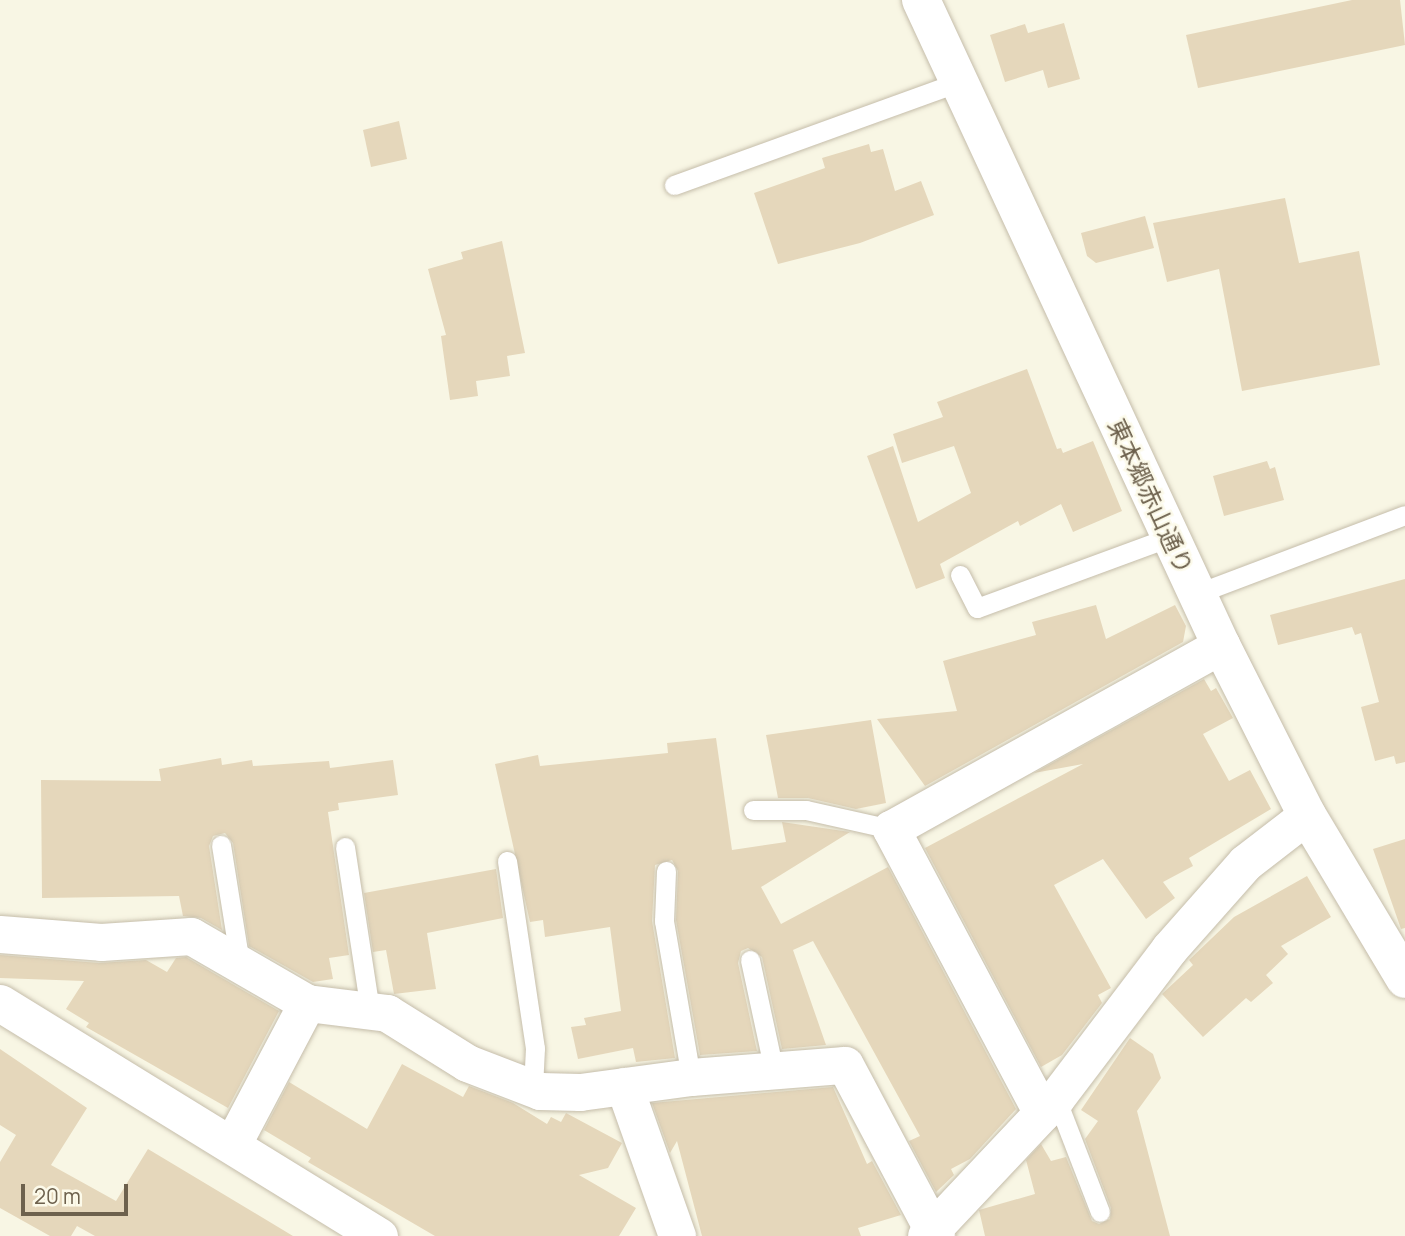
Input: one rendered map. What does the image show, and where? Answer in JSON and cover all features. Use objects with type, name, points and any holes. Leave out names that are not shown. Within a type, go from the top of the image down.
[{"type":"street","name":"東本郷赤山通り","points":[[921,0],[1221,645],[1307,815],[1405,979]]},
{"type":"street","points":[[1049,1106],[891,829],[1221,645]]},
{"type":"street","points":[[0,934],[101,942],[191,936],[307,1003],[387,1013],[467,1063],[533,1088],[580,1093],[691,1077],[845,1065],[931,1235],[1049,1106],[1170,948],[1245,863],[1307,815]]},
{"type":"street","points":[[0,1003],[379,1236]]},
{"type":"street","points":[[232,1145],[307,1003]]},
{"type":"street","points":[[624,1086],[677,1236]]},
{"type":"lane","points":[[674,185],[958,82]]},
{"type":"lane","points":[[1196,594],[1405,515]]},
{"type":"lane","points":[[960,575],[977,608],[1170,537]]},
{"type":"lane","points":[[753,810],[806,810],[891,829]]},
{"type":"lane","points":[[221,845],[240,964]]},
{"type":"lane","points":[[345,847],[370,1011]]},
{"type":"lane","points":[[507,861],[536,1048],[533,1088]]},
{"type":"lane","points":[[666,871],[664,921],[691,1077]]},
{"type":"lane","points":[[750,960],[774,1071]]},
{"type":"lane","points":[[1049,1106],[1100,1212]]},
{"type":"building","points":[[1352,0],[1400,0],[1405,45],[1198,88],[1186,35]]},
{"type":"building","points":[[1064,23],[1080,79],[1048,88],[1043,70],[1005,82],[990,35],[1025,24],[1028,33]]},
{"type":"building","points":[[399,121],[407,159],[371,167],[363,130]]},
{"type":"building","points":[[869,144],[871,152],[883,149],[895,191],[921,181],[934,215],[860,243],[778,264],[754,193],[825,168],[822,158]]},
{"type":"building","points":[[1285,198],[1299,263],[1359,251],[1380,365],[1242,391],[1219,269],[1167,282],[1153,223]]},
{"type":"building","points":[[1145,216],[1154,248],[1096,263],[1087,256],[1081,233]]},
{"type":"building","points":[[502,241],[525,353],[507,356],[510,376],[476,381],[478,396],[450,400],[441,336],[446,335],[428,269],[463,259],[461,252]]},
{"type":"building","points":[[1027,369],[1057,449],[1061,448],[1063,453],[1093,441],[1122,511],[1073,532],[1061,504],[1020,526],[1018,521],[940,564],[945,578],[916,589],[867,456],[893,446],[918,522],[971,493],[954,446],[902,463],[893,434],[943,417],[937,402]]},
{"type":"building","points":[[1267,461],[1270,469],[1275,467],[1284,500],[1224,516],[1213,476]]},
{"type":"building","points":[[1405,579],[1405,762],[1396,764],[1394,756],[1375,761],[1361,707],[1379,702],[1361,633],[1355,635],[1352,627],[1278,645],[1270,615]]},
{"type":"building","points":[[1096,605],[1106,639],[1175,605],[1186,626],[1183,642],[925,786],[877,719],[957,711],[943,661],[1036,635],[1032,622]]},
{"type":"building","points":[[1204,679],[1211,691],[1216,688],[1233,718],[1203,734],[1229,781],[1250,770],[1271,809],[1189,858],[1193,866],[1163,882],[1175,898],[1146,919],[1103,859],[1054,885],[1111,988],[1098,995],[1102,1003],[1062,1055],[1041,1067],[925,848],[1083,764],[1034,773]]},
{"type":"building","points":[[871,720],[886,803],[856,809],[808,798],[778,798],[766,735]]},
{"type":"building","points":[[716,738],[732,850],[786,842],[782,822],[850,832],[761,887],[781,924],[888,867],[1016,1109],[970,1159],[951,1169],[954,1175],[936,1192],[909,1141],[920,1136],[813,941],[793,950],[826,1045],[782,1049],[762,957],[748,948],[741,951],[738,963],[757,1051],[700,1055],[676,920],[678,871],[672,860],[655,865],[652,921],[675,1058],[636,1062],[633,1048],[578,1059],[571,1027],[586,1025],[584,1018],[621,1011],[610,927],[545,937],[543,920],[530,922],[495,764],[538,755],[540,766],[668,753],[667,743]]},
{"type":"building","points":[[221,758],[222,765],[252,760],[253,766],[329,761],[330,768],[393,760],[398,795],[338,803],[339,810],[328,812],[349,955],[329,958],[333,979],[313,982],[249,946],[233,843],[225,833],[213,836],[209,846],[222,930],[201,918],[183,916],[179,896],[42,898],[41,780],[161,781],[159,769]]},
{"type":"building","points":[[1405,839],[1405,928],[1401,929],[1373,849]]},
{"type":"building","points":[[496,869],[503,918],[427,933],[436,989],[394,994],[386,950],[373,952],[364,893]]},
{"type":"building","points":[[1307,876],[1331,917],[1281,946],[1288,954],[1266,975],[1273,983],[1251,1002],[1246,998],[1203,1037],[1162,994],[1193,965],[1189,960],[1234,917]]},
{"type":"building","points":[[0,955],[99,963],[146,960],[167,972],[176,958],[186,957],[279,1011],[228,1108],[86,1027],[89,1023],[66,1009],[84,981],[0,978]]},
{"type":"building","points":[[1130,1038],[1153,1054],[1161,1078],[1137,1111],[1170,1236],[985,1236],[979,1210],[1035,1194],[1026,1160],[1041,1144],[1051,1161],[1066,1157],[1092,1221],[1099,1224],[1110,1219],[1111,1208],[1085,1139],[1098,1121],[1081,1110]]},
{"type":"building","points":[[0,1049],[87,1108],[51,1165],[116,1201],[148,1149],[293,1236],[95,1236],[77,1226],[71,1236],[50,1236],[0,1208],[0,1162],[16,1135],[0,1125]]},
{"type":"building","points":[[402,1064],[463,1097],[469,1086],[513,1103],[547,1124],[551,1117],[561,1122],[566,1113],[622,1143],[608,1168],[579,1175],[636,1208],[619,1236],[435,1236],[308,1162],[311,1158],[264,1130],[289,1082],[367,1129]]},
{"type":"building","points":[[833,1087],[867,1164],[872,1161],[901,1215],[858,1228],[861,1236],[702,1236],[677,1141],[670,1153],[652,1103]]}]
